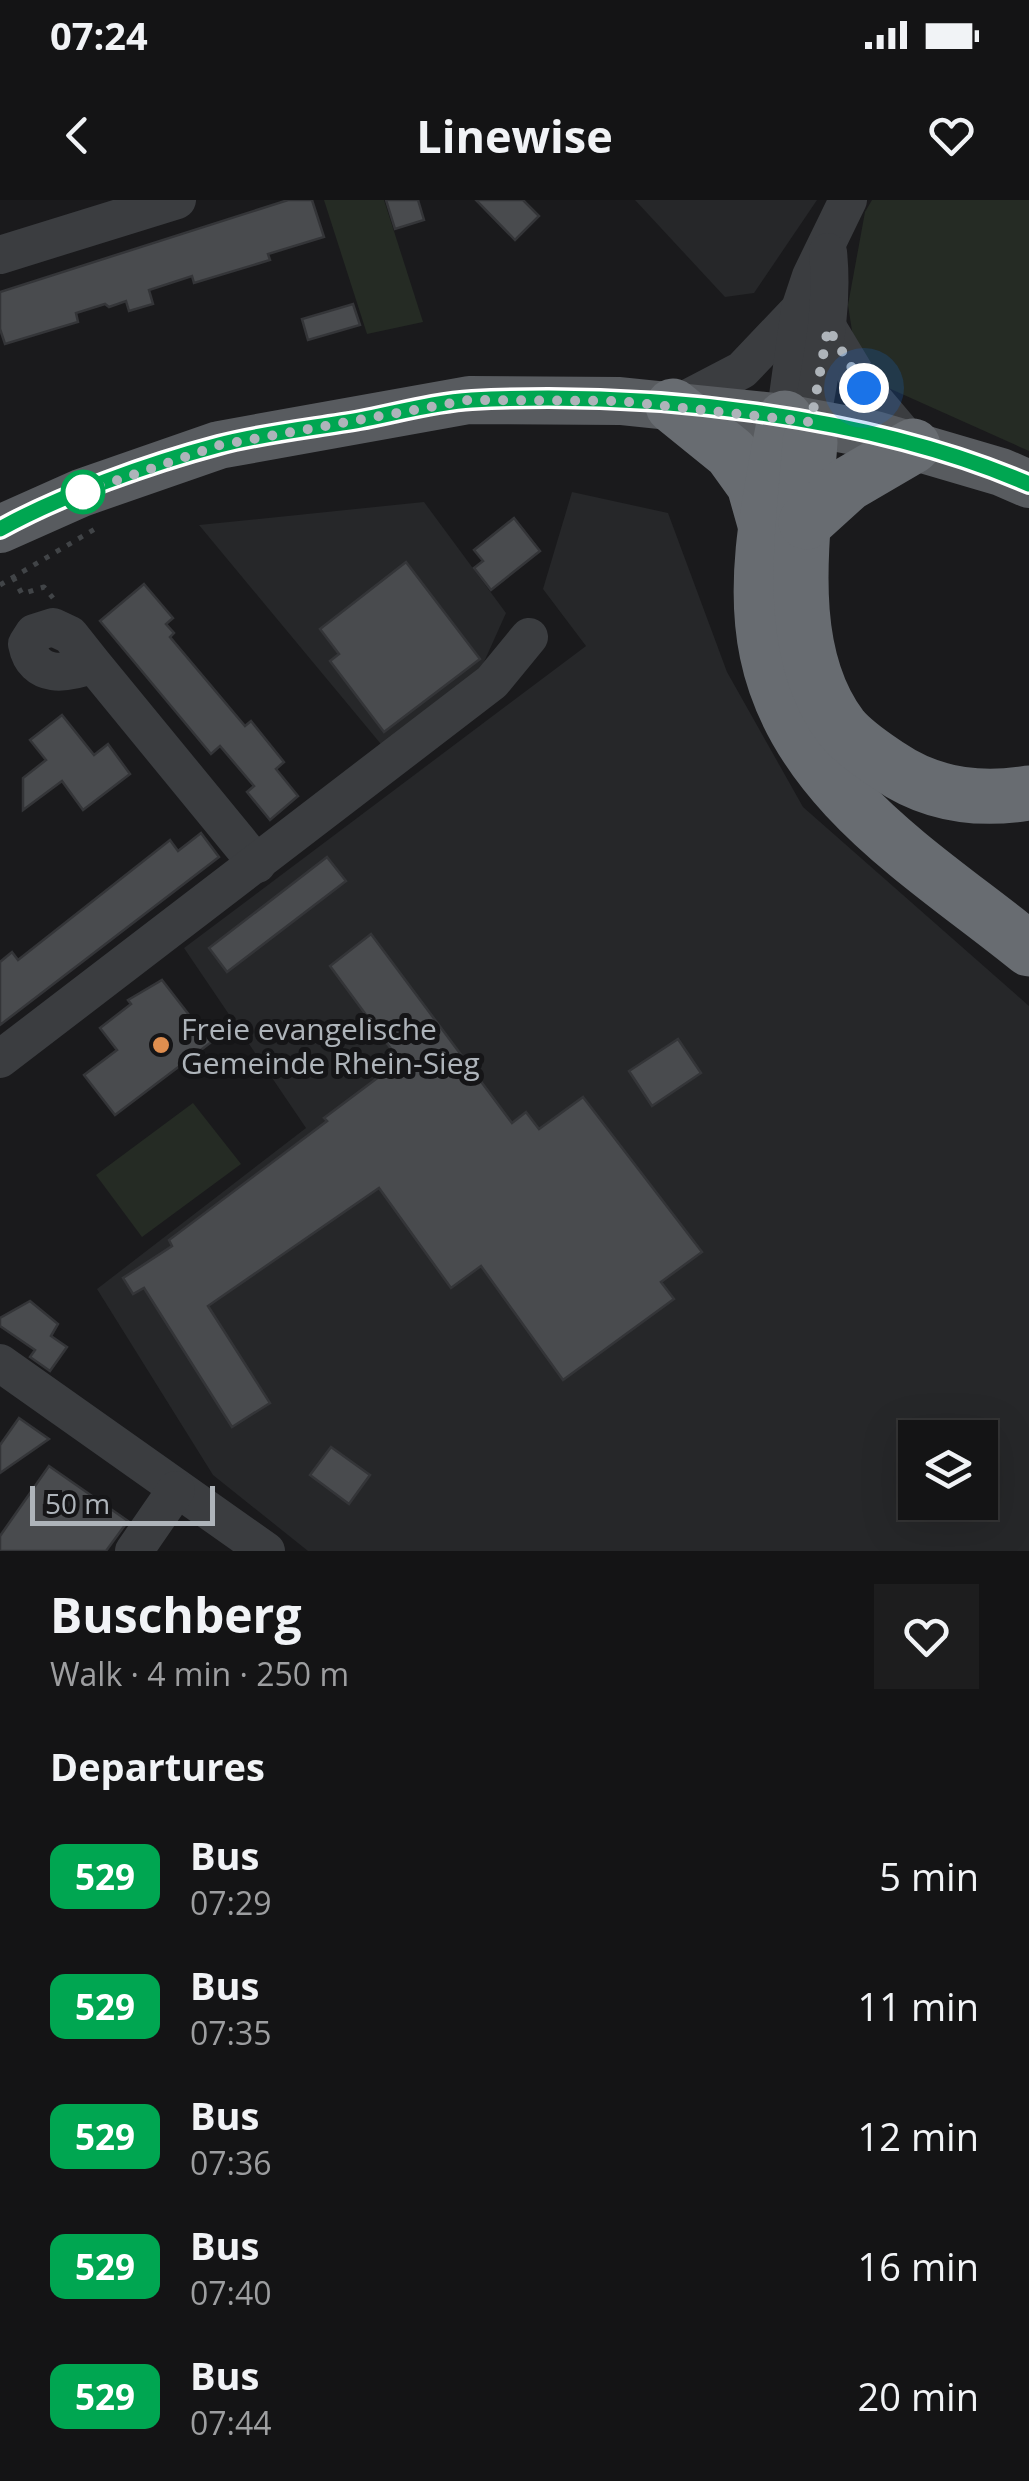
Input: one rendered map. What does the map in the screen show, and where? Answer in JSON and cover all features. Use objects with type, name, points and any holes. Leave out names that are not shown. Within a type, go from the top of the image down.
[{"type":"highway","points":[[672,406],[730,453],[786,523],[802,596],[806,645],[820,689],[842,728],[906,777],[948,793],[996,798],[1029,794]]},
{"type":"highway","points":[[798,420],[786,523],[762,596],[767,652],[782,704],[805,750],[833,784],[873,823],[1029,949]]},
{"type":"highway","points":[[786,523],[913,446]]},
{"type":"main road","points":[[4,525],[80,493],[220,445],[469,400],[620,401],[798,420],[913,446],[1029,484]]},
{"type":"street","points":[[0,255],[177,200]]},
{"type":"street","points":[[798,420],[814,319],[831,285],[828,248],[848,200]]},
{"type":"street","points":[[672,406],[742,370],[814,319]]},
{"type":"street","points":[[814,319],[913,446]]},
{"type":"street","points":[[0,1059],[492,682],[529,637]]},
{"type":"street","points":[[94,664],[257,864]]},
{"type":"street","points":[[0,1363],[266,1551]]},
{"type":"street","points":[[134,1551],[176,1490]]},
{"type":"path","points":[[0,584],[112,520]]},
{"type":"shaded area","points":[[324,200],[384,200],[423,322],[367,334]]},
{"type":"shaded area","points":[[635,200],[817,200],[754,293],[725,297]]},
{"type":"shaded area","points":[[872,200],[1029,200],[1029,451],[884,386],[855,350],[848,305],[865,212]]},
{"type":"shaded area","points":[[572,492],[668,513],[727,672],[803,807],[1029,1006],[1029,1551],[308,1551],[213,1475],[97,1289],[306,1128],[184,948],[586,646],[543,589]]},
{"type":"shaded area","points":[[424,502],[506,613],[475,682],[385,749],[199,525]]},
{"type":"shaded area","points":[[193,1103],[241,1164],[142,1237],[96,1175]]},
{"type":"building","points":[[288,200],[312,200],[324,237],[268,254],[270,260],[194,283],[192,276],[149,290],[153,304],[129,311],[126,301],[109,307],[105,304],[76,313],[78,322],[5,344],[0,329],[0,292]]},
{"type":"building","points":[[386,200],[418,200],[424,220],[395,229]]},
{"type":"building","points":[[476,200],[523,200],[539,216],[515,240]]},
{"type":"building","points":[[353,304],[360,325],[308,340],[302,319]]},
{"type":"building","points":[[514,518],[540,551],[491,590],[474,568],[483,561],[474,550]]},
{"type":"building","points":[[406,562],[480,659],[384,732],[330,661],[339,654],[320,629]]},
{"type":"building","points":[[144,584],[173,618],[166,624],[174,633],[170,637],[245,726],[251,721],[284,762],[276,769],[298,796],[270,820],[247,792],[254,786],[220,746],[211,754],[100,621]]},
{"type":"building","points":[[62,715],[94,755],[108,744],[130,774],[83,810],[62,781],[23,810],[23,778],[46,760],[30,740]]},
{"type":"building","points":[[201,833],[219,857],[0,1025],[0,962],[12,952],[18,960],[170,840],[178,851]]},
{"type":"building","points":[[327,857],[346,881],[227,972],[209,948]]},
{"type":"building","points":[[371,934],[512,1123],[526,1112],[539,1129],[583,1097],[702,1252],[661,1282],[674,1299],[563,1380],[481,1266],[451,1288],[379,1188],[208,1306],[270,1403],[232,1427],[144,1288],[133,1294],[123,1278],[172,1246],[169,1240],[400,1061],[330,966]]},
{"type":"building","name":"Freie evangelische Gemeinde Rhein-Sieg","points":[[162,980],[214,1040],[115,1115],[84,1075],[117,1050],[100,1028],[131,1004],[128,1000]]},
{"type":"building","points":[[678,1039],[701,1073],[652,1106],[629,1071]]},
{"type":"building","points":[[30,1301],[58,1324],[51,1336],[67,1347],[50,1371],[30,1357],[35,1350],[0,1326],[0,1318]]},
{"type":"building","points":[[19,1418],[49,1439],[0,1473],[0,1445]]},
{"type":"building","points":[[331,1447],[370,1475],[349,1504],[310,1475]]},
{"type":"building","points":[[49,1466],[128,1521],[106,1551],[0,1551],[0,1536]]},
{"type":"bus line","name":"529","points":[[0,529],[80,493],[220,445],[469,400],[620,401],[784,418],[875,436],[1001,472],[1029,484]]},
{"type":"place","name":"Freie evangelische Gemeinde Rhein-Sieg","points":[[161,1045]]},
{"type":"route","points":[[83,492],[80,493],[220,445],[469,400],[620,401],[811,422],[828,328],[864,388]]}]
